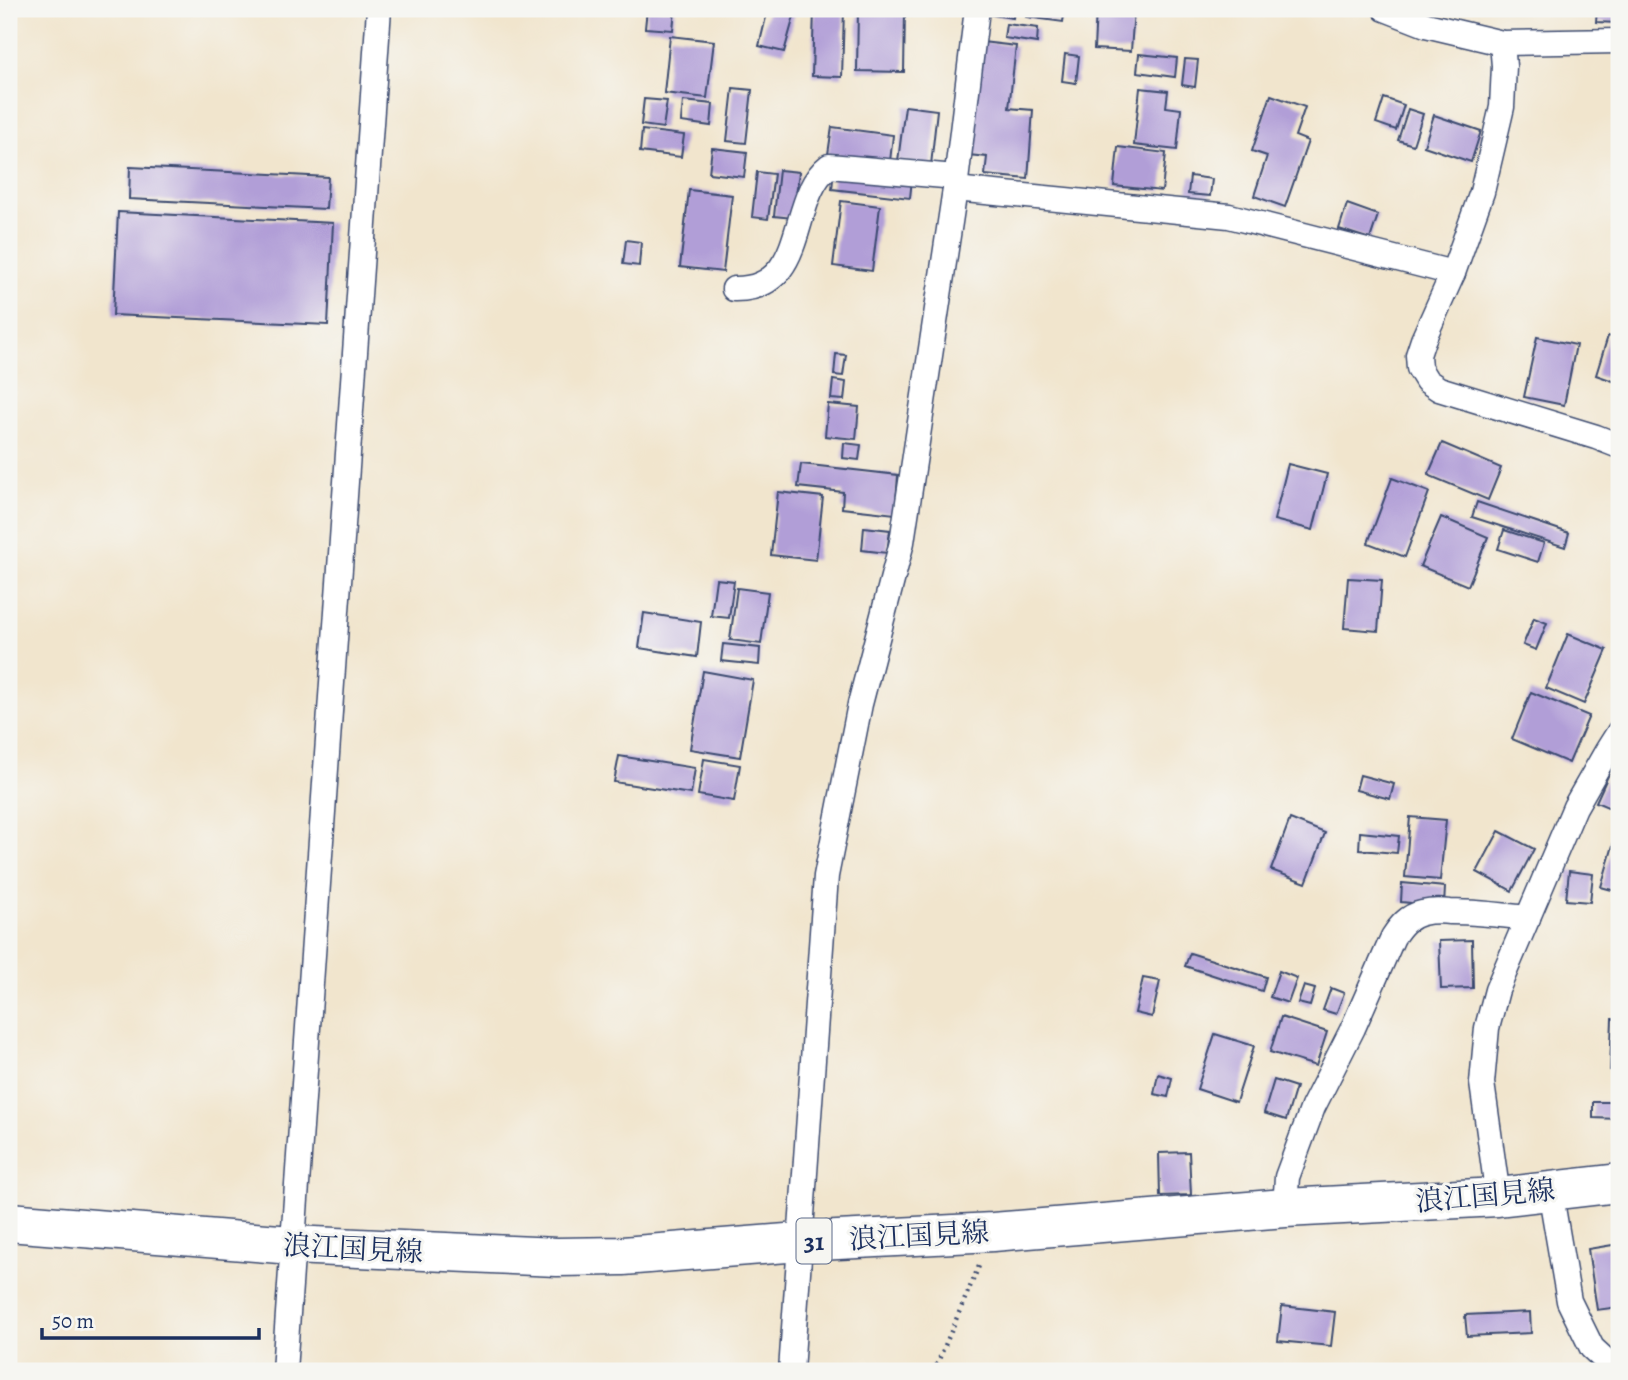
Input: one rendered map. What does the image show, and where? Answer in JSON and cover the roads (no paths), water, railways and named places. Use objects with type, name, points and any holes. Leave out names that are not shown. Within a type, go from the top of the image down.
[{"type":"main road","name":"浪江国見線","points":[[9,1222],[292,1245],[557,1257],[623,1256],[799,1242],[993,1232],[1285,1208],[1498,1197],[1619,1183]]},
{"type":"street","points":[[284,1371],[379,9]]},
{"type":"street","points":[[790,1371],[826,876],[860,704],[902,542],[956,183],[977,9]]},
{"type":"street","points":[[1385,9],[1426,25],[1502,43],[1619,40]]},
{"type":"street","points":[[1502,43],[1502,107],[1482,192],[1453,273],[1423,340],[1418,355],[1419,368],[1427,381],[1439,390],[1619,446]]},
{"type":"street","points":[[734,289],[756,287],[768,281],[781,267],[795,242],[811,188],[821,172],[829,166],[1229,216],[1453,273]]},
{"type":"street","points":[[1498,1197],[1482,1083],[1487,1028],[1497,990],[1575,807],[1619,732]]},
{"type":"street","points":[[1285,1208],[1287,1177],[1313,1107],[1401,925],[1422,913],[1441,911],[1528,918]]},
{"type":"street","points":[[1550,1190],[1569,1301],[1592,1348],[1617,1371]]}]
